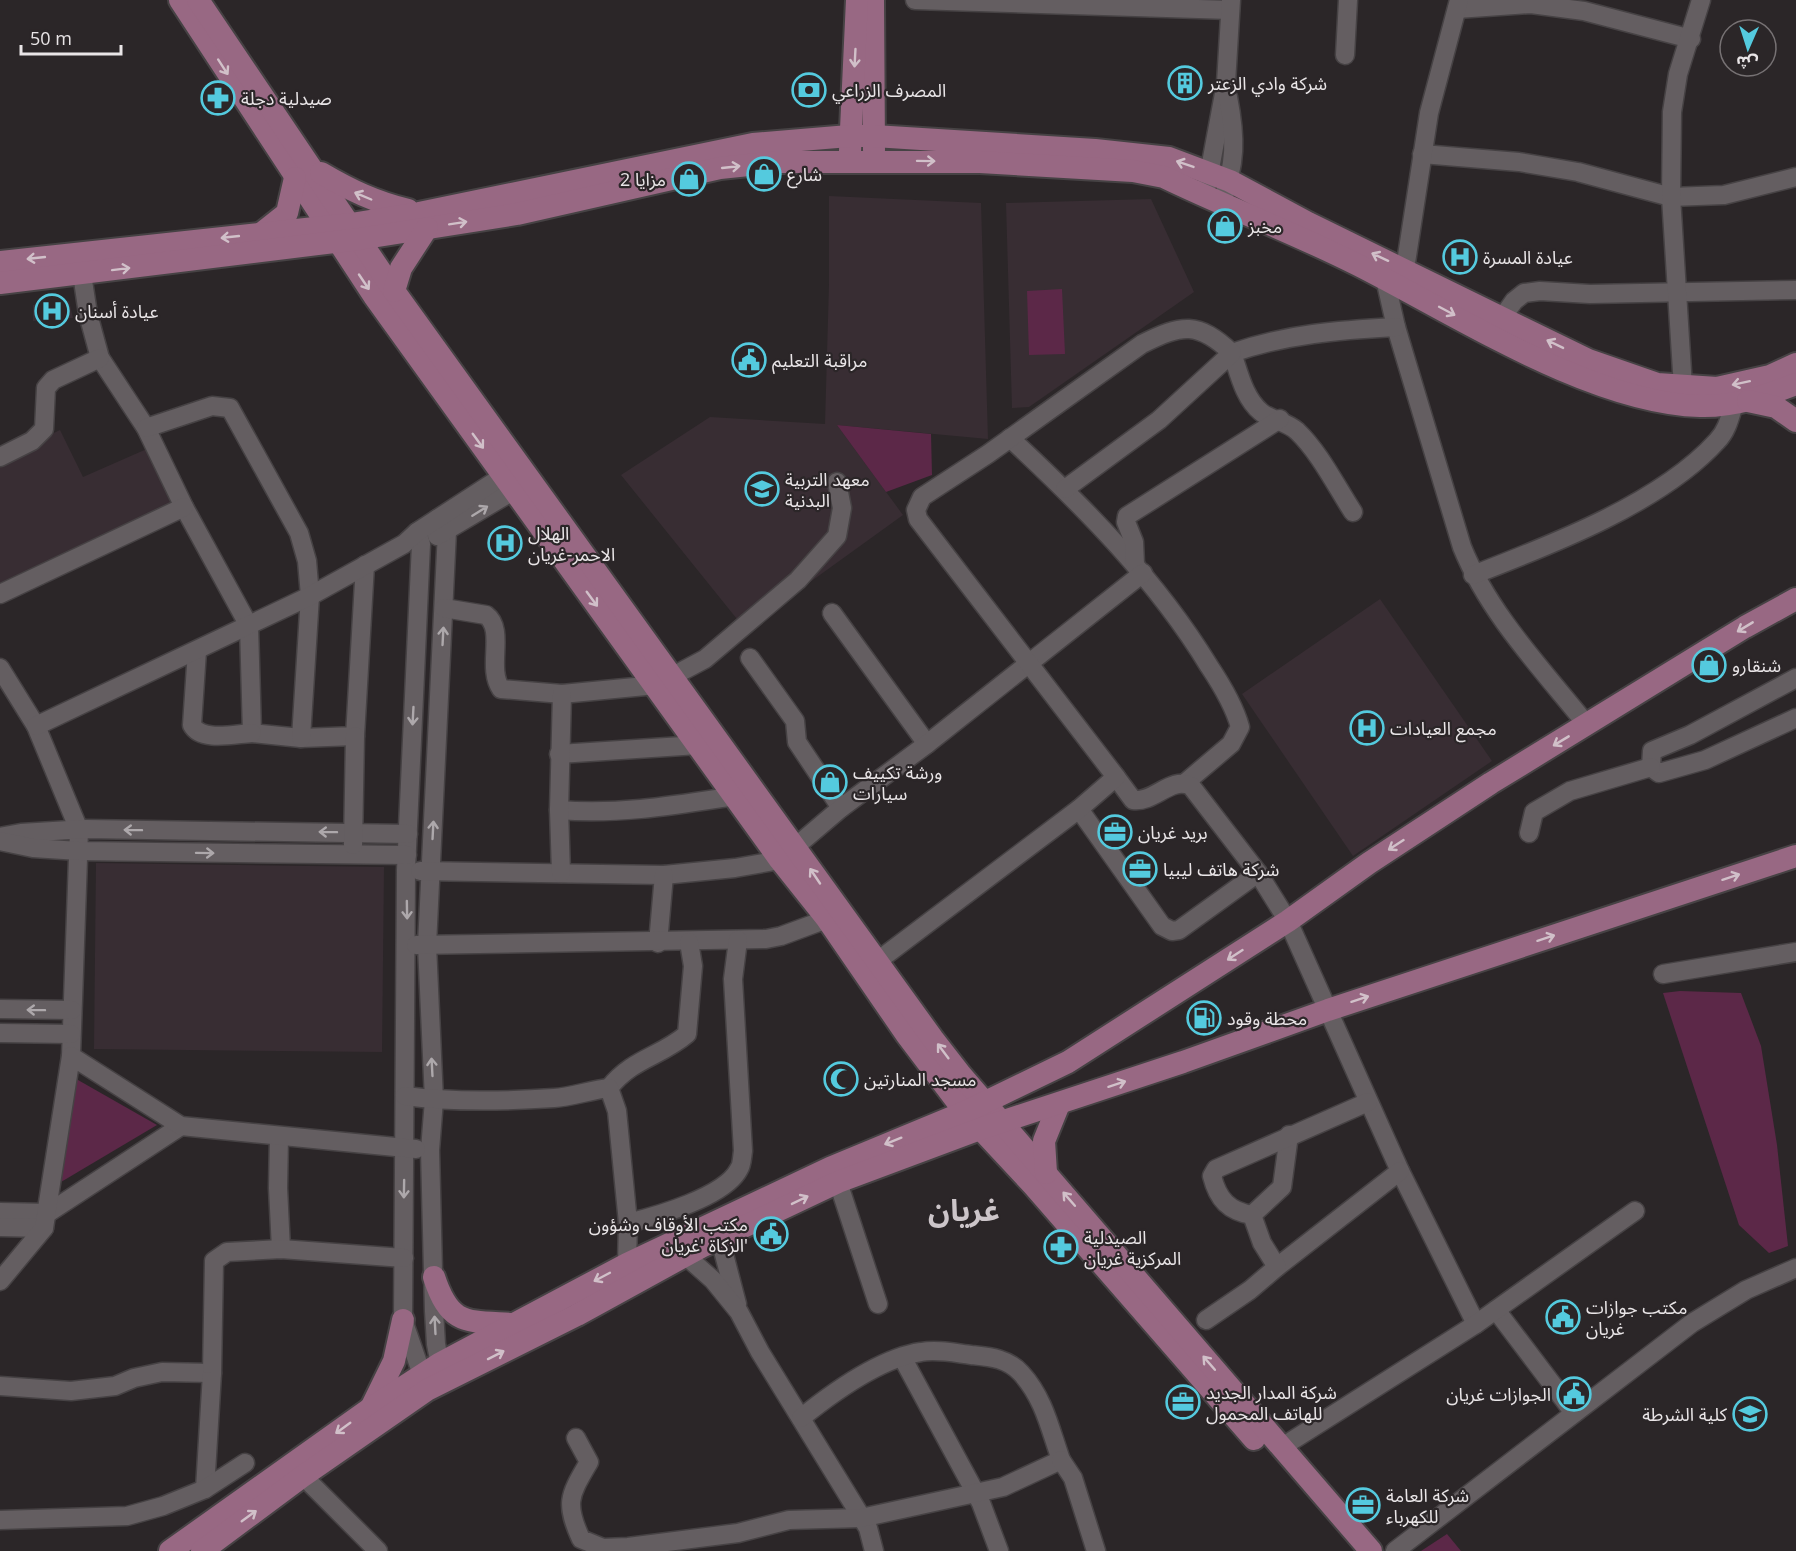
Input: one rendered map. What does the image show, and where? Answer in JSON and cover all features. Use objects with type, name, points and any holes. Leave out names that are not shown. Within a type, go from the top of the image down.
[{"type":"main road","points":[[180,0],[304,173],[423,221]]},
{"type":"main road","points":[[198,0],[304,173],[508,484],[664,681],[698,745],[735,796],[788,853]]},
{"type":"main road","points":[[850,160],[849,136],[857,0]]},
{"type":"main road","points":[[873,0],[873,160]]},
{"type":"main road","points":[[630,180],[753,144],[849,136],[1095,150],[1169,158],[1220,177],[1308,224],[1516,347],[1579,376],[1632,396],[1670,404],[1701,406],[1741,402],[1776,407],[1796,421]]},
{"type":"main road","points":[[0,282],[82,274],[423,221],[630,180],[720,168],[777,162],[850,160],[980,162],[1133,171],[1164,177],[1212,200],[1502,318],[1588,360],[1632,377],[1683,387],[1726,386],[1770,376],[1792,382]]},
{"type":"main road","points":[[262,233],[287,213],[304,173]]},
{"type":"main road","points":[[394,291],[401,268],[423,221]]},
{"type":"main road","points":[[0,262],[262,233],[343,233],[394,291],[664,681],[788,853],[838,926],[906,1034],[964,1112],[1033,1185],[1351,1551]]},
{"type":"main road","points":[[1741,402],[1792,382]]},
{"type":"main road","points":[[202,1551],[433,1378],[515,1324],[627,1264],[830,1168],[964,1112],[1068,1062],[1288,921],[1482,789],[1745,627],[1796,599]]},
{"type":"main road","points":[[170,1551],[371,1408],[433,1378],[577,1315],[686,1256],[838,1182],[980,1129],[1059,1104],[1328,1010],[1796,856]]},
{"type":"main road","points":[[838,926],[879,960],[933,1039],[985,1102],[1371,1551]]},
{"type":"main road","points":[[1068,1062],[1081,1095]]},
{"type":"main road","points":[[931,1126],[941,1079]]},
{"type":"main road","points":[[1046,1173],[1044,1141],[1059,1104]]},
{"type":"main road","points":[[434,1277],[441,1298],[449,1311],[480,1322],[515,1324]]},
{"type":"main road","points":[[371,1408],[394,1360],[403,1320]]},
{"type":"street","points":[[915,0],[1230,5],[1226,83],[1233,127],[1234,161],[1220,177],[1212,200]]},
{"type":"street","points":[[1345,55],[1348,0]]},
{"type":"street","points":[[1683,387],[1671,197],[1672,112],[1678,74],[1691,39],[1701,0]]},
{"type":"street","points":[[1587,725],[1522,644],[1473,575],[1462,547],[1396,327],[1395,274],[1442,58],[1458,4],[1531,4],[1584,11],[1691,39]]},
{"type":"street","points":[[1422,154],[1519,162],[1578,172],[1671,197],[1724,195],[1796,177]]},
{"type":"street","points":[[82,274],[88,314],[100,358],[146,428],[184,507],[249,626],[252,733]]},
{"type":"street","points":[[1502,318],[1514,301],[1524,293],[1796,290]]},
{"type":"street","points":[[1353,512],[1309,445],[1297,431],[1280,419],[1262,413],[1246,393],[1232,353],[1219,340],[1194,329],[1183,327],[1167,331],[1142,344],[1010,438],[922,497],[916,510],[918,519],[1133,800],[1142,801],[1176,783],[1191,786],[1258,873],[1288,921],[1400,1171],[1476,1324]]},
{"type":"street","points":[[1065,489],[1159,420],[1232,353],[1266,341],[1336,330],[1396,327]]},
{"type":"street","points":[[0,457],[32,441],[44,429],[46,388],[53,380],[100,358]]},
{"type":"street","points":[[1473,575],[1585,529],[1638,501],[1689,466],[1719,440],[1741,402]]},
{"type":"street","points":[[146,428],[212,406],[230,408],[299,533],[307,561],[310,596],[302,738]]},
{"type":"street","points":[[1139,569],[1134,542],[1126,522],[1127,516],[1280,419]]},
{"type":"street","points":[[1010,438],[1065,489],[1139,569],[1187,629],[1218,680],[1240,727],[1232,744],[1185,783]]},
{"type":"street","points":[[444,608],[486,615],[492,619],[495,630],[494,678],[501,689],[562,694],[664,681],[705,659],[736,635],[798,580],[837,536],[842,508],[837,482]]},
{"type":"street","points":[[36,726],[310,596],[442,525],[508,484]]},
{"type":"street","points":[[0,594],[184,507]]},
{"type":"street","points":[[433,1378],[434,1277],[430,1150],[434,1100],[427,945],[444,608],[442,525]]},
{"type":"street","points":[[414,540],[406,862],[403,1320],[433,1378]]},
{"type":"street","points":[[352,854],[355,736],[365,565]]},
{"type":"street","points":[[0,839],[33,848],[79,851],[352,854],[406,862],[430,872],[664,875],[788,853],[841,808],[927,744],[1139,569]]},
{"type":"street","points":[[832,613],[927,744]]},
{"type":"street","points":[[196,651],[192,725],[196,732],[204,736],[252,733],[302,738],[355,736]]},
{"type":"street","points":[[750,658],[795,721],[797,742],[841,808]]},
{"type":"street","points":[[0,668],[36,726],[79,830],[71,1056],[46,1220]]},
{"type":"street","points":[[1651,767],[1652,751],[1690,735],[1796,678]]},
{"type":"street","points":[[561,873],[559,754],[562,694]]},
{"type":"street","points":[[1651,767],[1659,773],[1705,760],[1796,718]]},
{"type":"street","points":[[559,754],[698,745]]},
{"type":"street","points":[[1529,833],[1534,812],[1570,791],[1651,767]]},
{"type":"street","points":[[879,960],[1079,808],[1116,777]]},
{"type":"street","points":[[559,810],[596,813],[642,810],[735,796]]},
{"type":"street","points":[[1079,808],[1162,926],[1172,931],[1179,930],[1258,873]]},
{"type":"street","points":[[0,839],[21,833],[79,830],[408,834]]},
{"type":"street","points":[[658,943],[664,875]]},
{"type":"street","points":[[406,945],[738,940],[781,936],[838,926]]},
{"type":"street","points":[[628,1223],[678,1210],[728,1182],[740,1169],[743,1151],[733,979],[738,940]]},
{"type":"street","points":[[405,1096],[434,1100],[557,1098],[609,1088],[622,1072],[634,1063],[676,1043],[687,1034],[693,966],[689,942]]},
{"type":"street","points":[[1663,974],[1796,952]]},
{"type":"street","points":[[0,1010],[72,1010]]},
{"type":"street","points":[[0,1033],[71,1034]]},
{"type":"street","points":[[71,1056],[181,1126],[430,1150]]},
{"type":"street","points":[[609,1088],[617,1111],[628,1223],[627,1264]]},
{"type":"street","points":[[1252,1215],[1235,1212],[1224,1203],[1215,1189],[1212,1176],[1216,1169],[1368,1102]]},
{"type":"street","points":[[0,1281],[46,1220],[181,1126]]},
{"type":"street","points":[[1252,1215],[1282,1187],[1289,1135]]},
{"type":"street","points":[[279,1137],[278,1188],[281,1249]]},
{"type":"street","points":[[1206,1320],[1244,1295],[1400,1171]]},
{"type":"street","points":[[838,1182],[878,1304]]},
{"type":"street","points":[[1282,1448],[1476,1324],[1635,1211]]},
{"type":"street","points":[[0,1212],[46,1220]]},
{"type":"street","points":[[1252,1215],[1262,1243],[1277,1267]]},
{"type":"street","points":[[0,1227],[46,1220]]},
{"type":"street","points":[[720,1239],[739,1312],[759,1352],[868,1528],[874,1551]]},
{"type":"street","points":[[205,1489],[212,1373],[214,1261],[227,1252],[281,1249],[404,1258]]},
{"type":"street","points":[[686,1256],[713,1280],[739,1312]]},
{"type":"street","points":[[1395,1551],[1716,1307],[1746,1290],[1796,1268]]},
{"type":"street","points":[[1496,1310],[1574,1413]]},
{"type":"street","points":[[801,1418],[824,1399],[869,1372],[902,1358],[933,1351],[999,1358],[1010,1363],[1021,1373],[1044,1407],[1061,1460],[1073,1478],[1083,1504],[1096,1551]]},
{"type":"street","points":[[902,1358],[974,1491],[999,1551]]},
{"type":"street","points":[[0,1386],[71,1391],[115,1386],[134,1378],[162,1372],[212,1373]]},
{"type":"street","points":[[576,1437],[589,1462],[570,1495],[573,1521],[581,1539],[603,1548],[738,1533],[789,1520],[861,1518],[1003,1486],[1061,1460]]},
{"type":"street","points":[[0,1520],[128,1516],[163,1506],[205,1489],[244,1463]]},
{"type":"street","points":[[303,1476],[378,1551]]},
{"type":"shaded area","points":[[829,196],[981,203],[988,439],[837,425],[903,515],[745,629],[621,475],[710,417],[825,424]]},
{"type":"shaded area","points":[[1151,199],[1194,292],[1029,407],[1012,408],[1006,203]]},
{"type":"shaded area","points":[[1062,289],[1065,354],[1029,355],[1027,291]]},
{"type":"shaded area","name":"عيادة أسنان","points":[[69,301],[73,318],[33,321],[33,305]]},
{"type":"shaded area","points":[[837,425],[931,434],[932,475],[886,492]]},
{"type":"shaded area","points":[[60,430],[83,477],[149,448],[176,501],[0,583],[0,459]]},
{"type":"shaded area","name":"مجمع العيادات","points":[[1380,599],[1492,761],[1353,856],[1242,694]]},
{"type":"shaded area","points":[[96,863],[384,867],[382,1052],[94,1049]]},
{"type":"shaded area","points":[[1680,991],[1741,993],[1761,1046],[1777,1145],[1788,1246],[1769,1253],[1739,1225],[1663,993]]},
{"type":"shaded area","points":[[71,1076],[157,1125],[61,1182]]},
{"type":"shaded area","points":[[1447,1534],[1461,1551],[1421,1551]]},
{"type":"place","name":"شركة وادي الزعتر","points":[[1185,83]]},
{"type":"place","name":"المصرف الزراعي","points":[[809,90]]},
{"type":"place","name":"صيدلية دجلة","points":[[218,98]]},
{"type":"place","name":"شارع","points":[[764,174]]},
{"type":"place","name":"مزايا 2","points":[[689,179]]},
{"type":"place","name":"مخبز","points":[[1225,226]]},
{"type":"place","name":"عيادة المسرة","points":[[1460,257]]},
{"type":"place","name":"عيادة أسنان","points":[[52,311]]},
{"type":"place","name":"مراقبة التعليم","points":[[749,360]]},
{"type":"place","name":"معهد التربية البدنية","points":[[762,489]]},
{"type":"place","name":"الهلال الاحمر-غريان","points":[[505,543]]},
{"type":"place","name":"شنقارو","points":[[1709,665]]},
{"type":"place","name":"مجمع العيادات","points":[[1367,728]]},
{"type":"place","name":"ورشة تكييف سيارات","points":[[830,782]]},
{"type":"place","name":"بريد غريان","points":[[1115,832]]},
{"type":"place","name":"شركة هاتف ليبيا","points":[[1140,869]]},
{"type":"place","name":"محطة وقود","points":[[1204,1018]]},
{"type":"place","name":"مسجد المنارتين","points":[[841,1079]]},
{"type":"place","name":"مكتب الأوقاف وشؤون الزكاة 'غريان'","points":[[771,1234]]},
{"type":"place","name":"الصيدلية المركزية غريان","points":[[1061,1247]]},
{"type":"place","name":"مكتب جوازات غريان","points":[[1563,1317]]},
{"type":"place","name":"الجوازات غريان","points":[[1574,1394]]},
{"type":"place","name":"شركة المدار الجديد للهاتف المحمول","points":[[1183,1402]]},
{"type":"place","name":"كلية الشرطة","points":[[1750,1414]]},
{"type":"place","name":"شركة العامة للكهرباء","points":[[1363,1505]]},
{"type":"district","name":"غريان","points":[[964,1209]]}]
